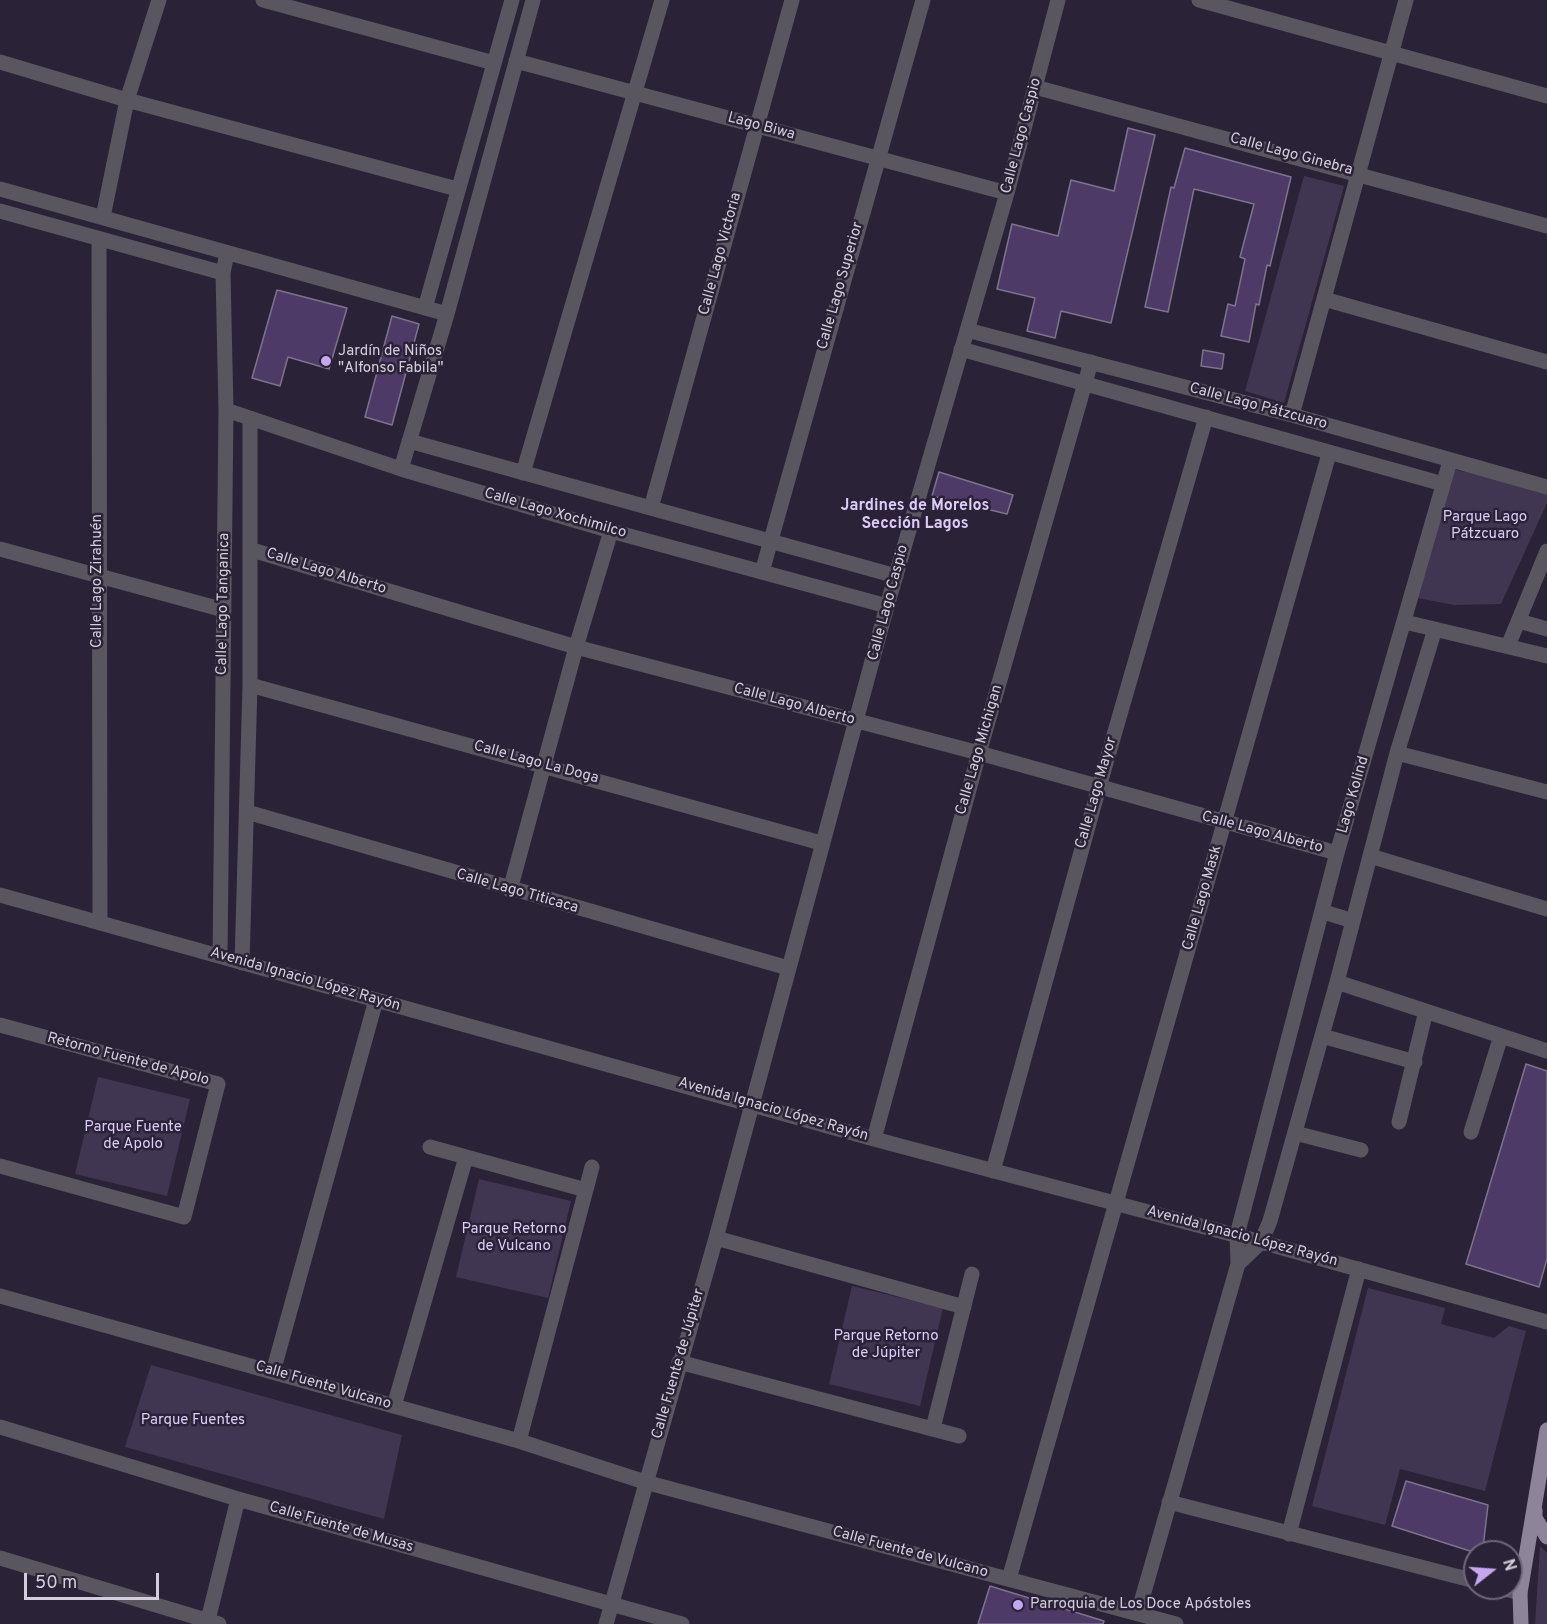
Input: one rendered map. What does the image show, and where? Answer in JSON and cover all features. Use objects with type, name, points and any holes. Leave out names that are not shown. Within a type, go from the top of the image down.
[{"type":"main road","points":[[1523,1573],[1547,1430]]},
{"type":"main road","points":[[1534,1498],[1535,1518],[1547,1537]]},
{"type":"main road","points":[[1520,1600],[1521,1624]]},
{"type":"street","points":[[103,217],[127,100],[159,0]]},
{"type":"street","points":[[262,0],[495,63]]},
{"type":"street","points":[[425,308],[512,0]]},
{"type":"street","points":[[401,469],[447,314],[533,0]]},
{"type":"street","points":[[523,473],[662,0]]},
{"type":"street","name":"Calle Lago Victoria","points":[[651,508],[792,0]]},
{"type":"street","name":"Calle Lago Superior","points":[[762,572],[923,0]]},
{"type":"street","name":"Calle Lago Caspio","points":[[752,1103],[821,843],[1007,193],[1058,0]]},
{"type":"street","points":[[1199,0],[1547,96]]},
{"type":"street","points":[[1292,415],[1390,51],[1406,0]]},
{"type":"street","name":"Lago Biwa","points":[[516,61],[1007,193]]},
{"type":"street","points":[[0,62],[127,100],[457,189]]},
{"type":"street","name":"Calle Lago Ginebra","points":[[1035,87],[1358,172],[1547,226]]},
{"type":"street","points":[[0,189],[447,314]]},
{"type":"street","points":[[0,211],[223,273]]},
{"type":"street","name":"Calle Lago Zirahuén","points":[[99,240],[100,923]]},
{"type":"street","name":"Calle Lago Tanganica","points":[[220,956],[226,411],[223,273],[227,253]]},
{"type":"street","points":[[1324,298],[1547,362]]},
{"type":"street","name":"Calle Lago Pátzcuaro","points":[[967,330],[1292,415],[1450,461],[1546,483]]},
{"type":"street","name":"Calle Lago Pátzcuaro","points":[[961,350],[1443,484]]},
{"type":"street","name":"Calle Lago Michigan","points":[[874,1139],[979,753],[1090,362]]},
{"type":"street","points":[[1149,401],[1154,379]]},
{"type":"street","name":"Calle Lago Xochimilco","points":[[226,411],[401,469],[612,531],[887,606]]},
{"type":"street","name":"Calle Lago Mayor","points":[[993,1171],[1099,787],[1206,417]]},
{"type":"street","name":"Calle Lago Tanganica","points":[[242,963],[252,550],[250,418]]},
{"type":"street","name":"Calle Lago Xochimilco","points":[[410,441],[896,576]]},
{"type":"street","name":"Calle Lago Mask","points":[[1009,1579],[1329,454]]},
{"type":"street","name":"Lago Kolind","points":[[1236,1235],[1324,912],[1337,854],[1450,461]]},
{"type":"street","points":[[510,890],[576,647],[612,531]]},
{"type":"street","points":[[0,549],[224,610]]},
{"type":"street","name":"Calle Lago Alberto","points":[[252,550],[576,647],[979,753],[1337,854]]},
{"type":"street","points":[[1508,646],[1547,551]]},
{"type":"street","points":[[1519,621],[1547,629]]},
{"type":"street","points":[[1405,622],[1547,656]]},
{"type":"street","name":"Lago Kolind","points":[[1262,1242],[1337,982],[1397,753],[1435,628]]},
{"type":"street","name":"Calle Lago La Doga","points":[[250,685],[821,843]]},
{"type":"street","points":[[223,713],[249,717]]},
{"type":"street","points":[[1397,753],[1547,792]]},
{"type":"street","name":"Calle Lago Titicaca","points":[[247,812],[510,890],[788,968]]},
{"type":"street","points":[[1370,856],[1547,909]]},
{"type":"street","name":"Avenida Ignacio López Rayón","points":[[0,895],[752,1103],[874,1139],[1262,1242],[1547,1322]]},
{"type":"street","points":[[1324,912],[1353,921]]},
{"type":"street","points":[[1337,982],[1547,1051]]},
{"type":"street","points":[[273,1372],[376,1000]]},
{"type":"street","points":[[1399,1122],[1426,1011]]},
{"type":"street","name":"Retorno Fuente de Apolo","points":[[0,1025],[218,1084],[184,1217],[0,1166]]},
{"type":"street","points":[[1322,1036],[1414,1062]]},
{"type":"street","points":[[1471,1132],[1501,1036]]},
{"type":"street","name":"Calle Fuente de Júpiter","points":[[606,1624],[752,1103]]},
{"type":"street","points":[[1295,1133],[1361,1150]]},
{"type":"street","points":[[430,1147],[586,1190]]},
{"type":"street","points":[[394,1406],[466,1157]]},
{"type":"street","points":[[519,1441],[592,1167]]},
{"type":"street","points":[[1138,1613],[1239,1264],[1236,1235]]},
{"type":"street","points":[[716,1238],[964,1307]]},
{"type":"street","points":[[1239,1264],[1262,1242]]},
{"type":"street","points":[[1288,1534],[1359,1269]]},
{"type":"street","points":[[933,1428],[972,1274]]},
{"type":"street","name":"Calle Fuente Vulcano","points":[[0,1296],[519,1441],[645,1482]]},
{"type":"street","points":[[680,1362],[958,1436]]},
{"type":"street","name":"Calle Fuente de Musas","points":[[0,1426],[238,1499],[682,1624]]},
{"type":"street","name":"Calle Fuente de Vulcano","points":[[645,1482],[1176,1624]]},
{"type":"street","points":[[0,1558],[211,1623],[238,1499]]},
{"type":"street","points":[[1169,1502],[1463,1578]]},
{"type":"green space","points":[[1304,176],[1344,186],[1284,403],[1245,391]]},
{"type":"green space","name":"Parque Lago Pátzcuaro","points":[[1452,469],[1547,491],[1547,503],[1501,604],[1454,605],[1418,598]]},
{"type":"green space","name":"Parque Fuente de Apolo","points":[[98,1077],[190,1099],[167,1196],[75,1174]]},
{"type":"green space","name":"Parque Retorno de Vulcano","points":[[479,1179],[571,1201],[548,1298],[456,1277]]},
{"type":"green space","name":"Parque Retorno de Júpiter","points":[[852,1286],[943,1308],[920,1406],[829,1384]]},
{"type":"green space","points":[[1368,1288],[1445,1308],[1441,1324],[1494,1338],[1509,1326],[1526,1331],[1485,1491],[1400,1469],[1385,1525],[1312,1506]]},
{"type":"green space","name":"Parque Fuentes","points":[[151,1365],[402,1435],[384,1519],[125,1447]]},
{"type":"green space","points":[[1540,1546],[1547,1553],[1547,1624],[1535,1624]]},
{"type":"building","points":[[1128,128],[1155,135],[1111,323],[1061,311],[1055,338],[1027,331],[1035,298],[997,289],[1012,224],[1058,236],[1071,180],[1114,191]]},
{"type":"building","points":[[1185,148],[1291,177],[1270,266],[1267,265],[1259,305],[1256,304],[1249,342],[1221,336],[1228,304],[1235,306],[1245,259],[1240,257],[1254,204],[1194,189],[1168,312],[1145,307],[1171,187],[1174,188]]},
{"type":"building","points":[[277,290],[347,308],[329,369],[288,357],[280,386],[252,378]]},
{"type":"building","points":[[392,316],[419,324],[392,425],[365,417]]},
{"type":"building","points":[[1203,350],[1224,354],[1222,369],[1201,366]]},
{"type":"building","points":[[939,472],[1013,495],[1007,514],[932,496]]},
{"type":"building","points":[[1526,1064],[1547,1071],[1547,1259],[1539,1287],[1466,1264]]},
{"type":"building","points":[[1406,1481],[1488,1505],[1484,1540],[1463,1540],[1463,1549],[1392,1526]]},
{"type":"building","name":"Parroquia de Los Doce Apóstoles","points":[[990,1586],[1104,1621],[1103,1624],[978,1624]]},
{"type":"place","name":"Jardín de Niños \"Alfonso Fabila\"","points":[[326,361]]},
{"type":"place","name":"Parroquia de Los Doce Apóstoles","points":[[1018,1605]]},
{"type":"district","name":"Jardines de Morelos Sección Lagos","points":[[915,516]]}]
